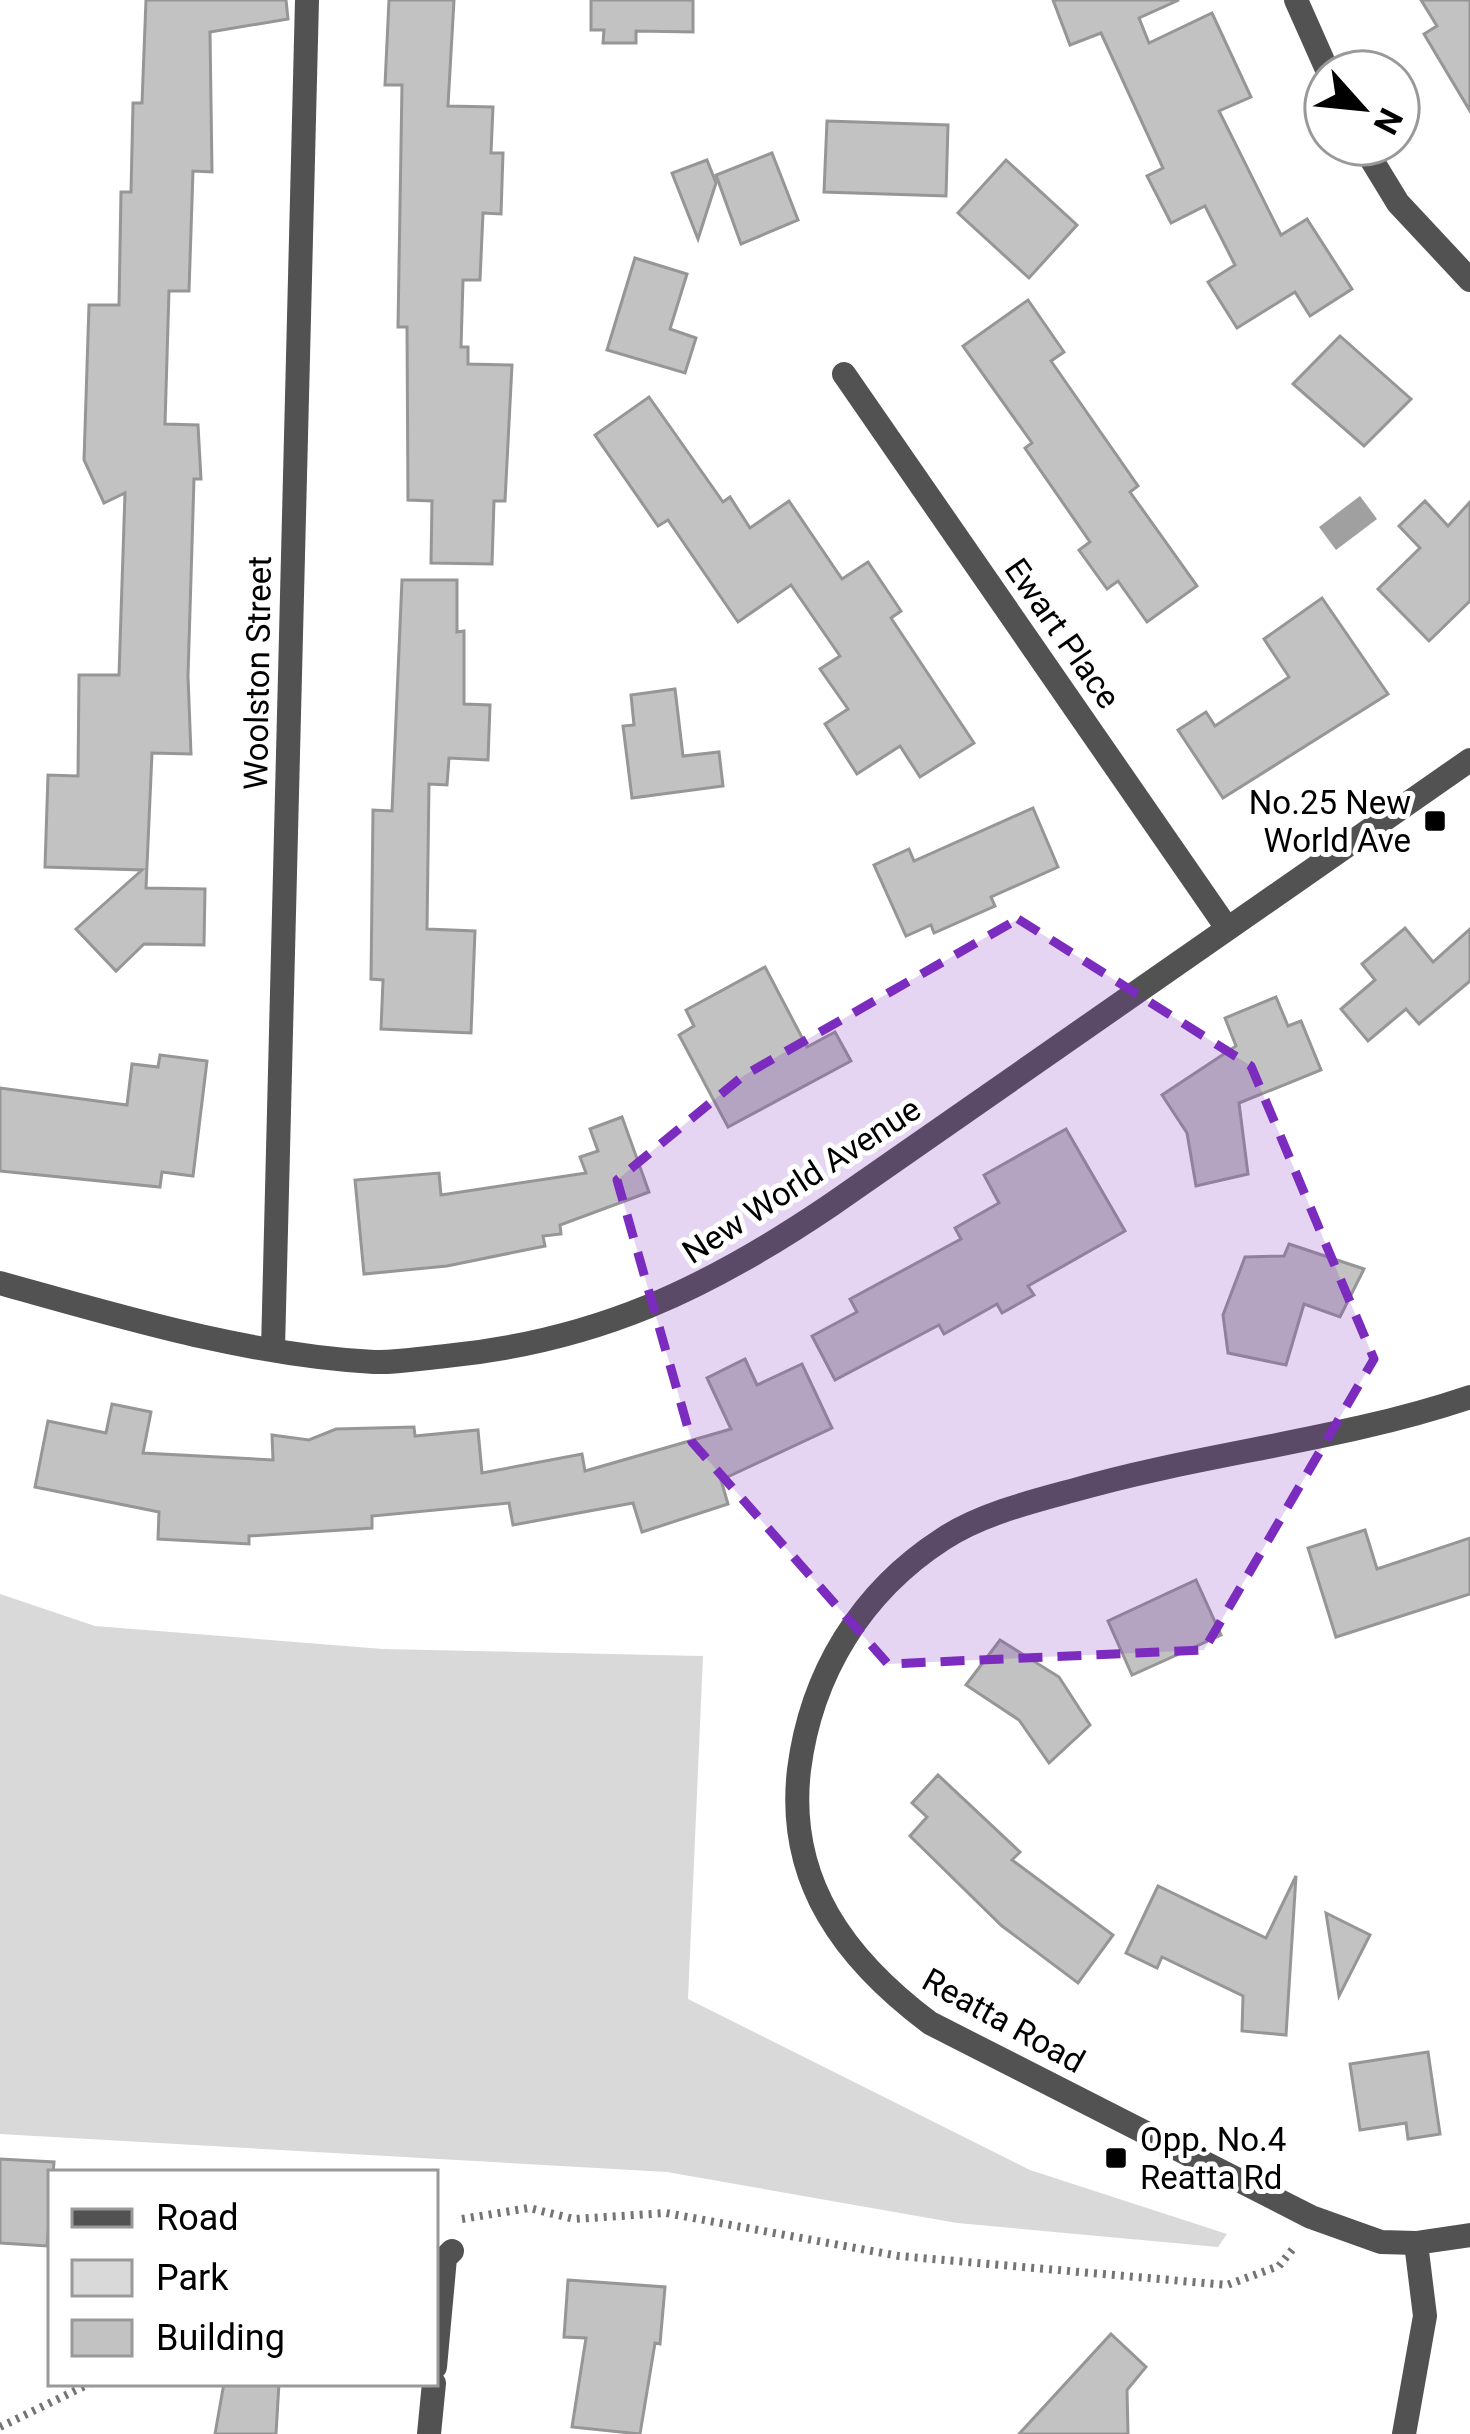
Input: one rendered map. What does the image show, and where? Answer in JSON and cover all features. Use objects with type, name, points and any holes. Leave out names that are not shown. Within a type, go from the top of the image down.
[{"type":"street","name":"Woolston Street","points":[[273,1348],[307,0]]},
{"type":"street","points":[[1296,0],[1317,48]]},
{"type":"street","points":[[1377,168],[1398,203],[1470,280]]},
{"type":"street","name":"Ewart Place","points":[[844,374],[1227,928]]},
{"type":"street","name":"New World Avenue","points":[[0,1282],[195,1334],[377,1363],[564,1337],[662,1305],[742,1265],[1470,760]]},
{"type":"street","name":"Reatta Road","points":[[1470,1397],[1366,1425],[1142,1471],[1034,1501],[945,1537],[878,1592],[836,1649],[806,1718],[797,1787],[803,1851],[819,1900],[846,1947],[878,1984],[930,2023],[1311,2217],[1381,2242],[1416,2243],[1470,2235]]},
{"type":"street","points":[[1404,2434],[1425,2315],[1416,2243]]},
{"type":"street","points":[[438,2334],[445,2258],[452,2251]]},
{"type":"street","points":[[429,2434],[434,2386]]},
{"type":"path","points":[[459,2219],[529,2208],[574,2219],[666,2213],[899,2256],[1227,2284],[1279,2266],[1297,2244]]},
{"type":"path","points":[[0,2427],[86,2386]]},
{"type":"highlighted area","points":[[1018,919],[1251,1066],[1374,1359],[1204,1650],[888,1664],[692,1442],[617,1180],[743,1076]]},
{"type":"green space","points":[[0,1594],[95,1626],[383,1649],[703,1656],[688,1999],[1030,2170],[1227,2234],[1218,2247],[957,2223],[667,2172],[0,2134]]},
{"type":"shaded area","points":[[1360,496],[1377,519],[1336,550],[1319,527]]},
{"type":"building","points":[[146,0],[286,0],[288,19],[210,32],[212,172],[193,171],[189,291],[169,291],[165,424],[198,425],[201,479],[194,479],[188,676],[191,754],[152,753],[146,888],[205,889],[204,945],[144,944],[116,971],[76,929],[142,870],[45,867],[48,775],[78,776],[79,675],[119,675],[125,493],[104,503],[84,460],[89,305],[119,305],[121,192],[131,192],[133,103],[142,103]]},
{"type":"building","points":[[389,0],[454,0],[448,106],[493,107],[491,153],[503,153],[501,214],[483,213],[480,280],[463,280],[461,347],[468,347],[468,364],[512,365],[505,501],[494,501],[492,564],[431,563],[432,501],[408,500],[407,327],[398,327],[402,85],[385,85]]},
{"type":"building","points":[[591,0],[693,0],[693,32],[636,31],[636,43],[603,43],[604,30],[591,30]]},
{"type":"building","points":[[1053,0],[1179,0],[1139,18],[1149,43],[1212,13],[1251,97],[1219,111],[1281,235],[1307,219],[1352,289],[1310,316],[1295,292],[1237,328],[1208,282],[1235,265],[1205,206],[1171,223],[1147,176],[1163,168],[1101,33],[1070,45]]},
{"type":"building","points":[[1421,0],[1470,0],[1470,111],[1424,34],[1437,26]]},
{"type":"building","points":[[827,121],[948,125],[946,196],[824,192]]},
{"type":"building","points":[[772,153],[798,220],[741,244],[716,175]]},
{"type":"building","points":[[707,160],[716,183],[698,239],[672,173]]},
{"type":"building","points":[[1006,160],[1077,225],[1029,278],[958,213]]},
{"type":"building","points":[[635,258],[687,274],[670,329],[696,338],[685,373],[607,350]]},
{"type":"building","points":[[1028,300],[1064,352],[1051,361],[1138,486],[1130,492],[1197,586],[1147,622],[1118,581],[1107,589],[1079,550],[1090,542],[1025,448],[1032,443],[963,346]]},
{"type":"building","points":[[1340,336],[1411,399],[1364,446],[1293,384]]},
{"type":"building","points":[[649,397],[723,502],[730,497],[750,528],[789,501],[842,579],[868,562],[901,611],[891,618],[974,743],[920,777],[900,746],[857,774],[825,724],[848,709],[820,669],[840,656],[791,585],[738,622],[668,520],[658,526],[595,435]]},
{"type":"building","points":[[1425,501],[1448,526],[1470,502],[1470,601],[1429,641],[1378,589],[1420,548],[1399,526]]},
{"type":"building","points":[[402,580],[457,580],[457,632],[464,631],[464,704],[490,705],[488,760],[449,758],[447,785],[429,784],[427,929],[475,931],[471,1033],[381,1029],[383,980],[371,979],[373,810],[392,811]]},
{"type":"building","points":[[1322,598],[1388,694],[1223,798],[1178,730],[1206,712],[1215,726],[1289,677],[1264,639]]},
{"type":"building","points":[[675,689],[683,756],[719,752],[723,786],[632,798],[623,726],[634,725],[631,695]]},
{"type":"building","points":[[1033,808],[1058,867],[991,897],[995,906],[934,933],[931,925],[906,936],[874,865],[909,849],[914,861]]},
{"type":"building","points":[[1405,928],[1433,962],[1470,929],[1470,981],[1419,1024],[1406,1009],[1368,1041],[1341,1009],[1375,980],[1362,964]]},
{"type":"building","points":[[765,967],[807,1047],[835,1032],[851,1061],[728,1127],[679,1035],[694,1026],[686,1010]]},
{"type":"building","points":[[1276,997],[1288,1026],[1301,1021],[1321,1070],[1239,1103],[1248,1174],[1196,1186],[1187,1133],[1162,1095],[1236,1046],[1225,1018]]},
{"type":"building","points":[[160,1055],[207,1061],[193,1176],[162,1172],[160,1187],[0,1171],[0,1088],[127,1105],[132,1064],[158,1067]]},
{"type":"building","points":[[622,1117],[649,1192],[560,1225],[561,1234],[543,1236],[545,1246],[447,1266],[364,1274],[355,1180],[439,1173],[441,1195],[586,1173],[580,1157],[598,1151],[590,1129]]},
{"type":"building","points":[[1066,1129],[1125,1231],[1028,1286],[1034,1295],[1002,1313],[997,1304],[944,1334],[939,1325],[835,1380],[812,1336],[857,1312],[850,1299],[961,1239],[955,1228],[999,1203],[984,1175]]},
{"type":"building","points":[[1289,1244],[1364,1269],[1340,1317],[1304,1304],[1286,1365],[1228,1353],[1223,1315],[1245,1257],[1284,1256]]},
{"type":"building","points":[[745,1359],[757,1385],[802,1364],[832,1428],[721,1480],[728,1504],[642,1532],[633,1503],[513,1525],[509,1503],[372,1516],[372,1528],[249,1536],[249,1544],[158,1539],[159,1512],[35,1487],[48,1421],[106,1433],[112,1404],[151,1412],[143,1453],[273,1460],[272,1435],[309,1440],[336,1429],[414,1427],[415,1436],[478,1430],[482,1473],[582,1454],[585,1471],[731,1429],[707,1378]]},
{"type":"building","points":[[1365,1530],[1377,1569],[1470,1538],[1470,1594],[1336,1637],[1308,1548]]},
{"type":"building","points":[[1196,1580],[1221,1635],[1132,1675],[1108,1621]]},
{"type":"building","points":[[1000,1640],[1059,1677],[1090,1725],[1049,1763],[1019,1720],[966,1685]]},
{"type":"building","points":[[938,1775],[1020,1852],[1012,1860],[1113,1935],[1078,1983],[1002,1926],[910,1836],[927,1817],[912,1803]]},
{"type":"building","points":[[1296,1876],[1286,2035],[1242,2031],[1243,1996],[1162,1957],[1157,1968],[1126,1953],[1158,1886],[1266,1938]]},
{"type":"building","points":[[1326,1913],[1370,1935],[1339,1996]]},
{"type":"building","points":[[1428,2052],[1440,2134],[1408,2139],[1406,2123],[1360,2130],[1350,2064]]},
{"type":"building","points":[[0,2159],[54,2162],[53,2170],[48,2170],[47,2246],[0,2243]]},
{"type":"building","points":[[568,2280],[665,2287],[660,2344],[655,2343],[640,2434],[572,2427],[586,2338],[564,2337]]},
{"type":"building","points":[[1111,2334],[1146,2367],[1127,2390],[1128,2434],[1019,2434]]},
{"type":"building","points":[[223,2386],[279,2386],[276,2434],[215,2434]]},
{"type":"place","name":"No.25 New World Ave","points":[[1435,821]]},
{"type":"place","name":"Opp. No.4 Reatta Rd","points":[[1116,2158]]}]
